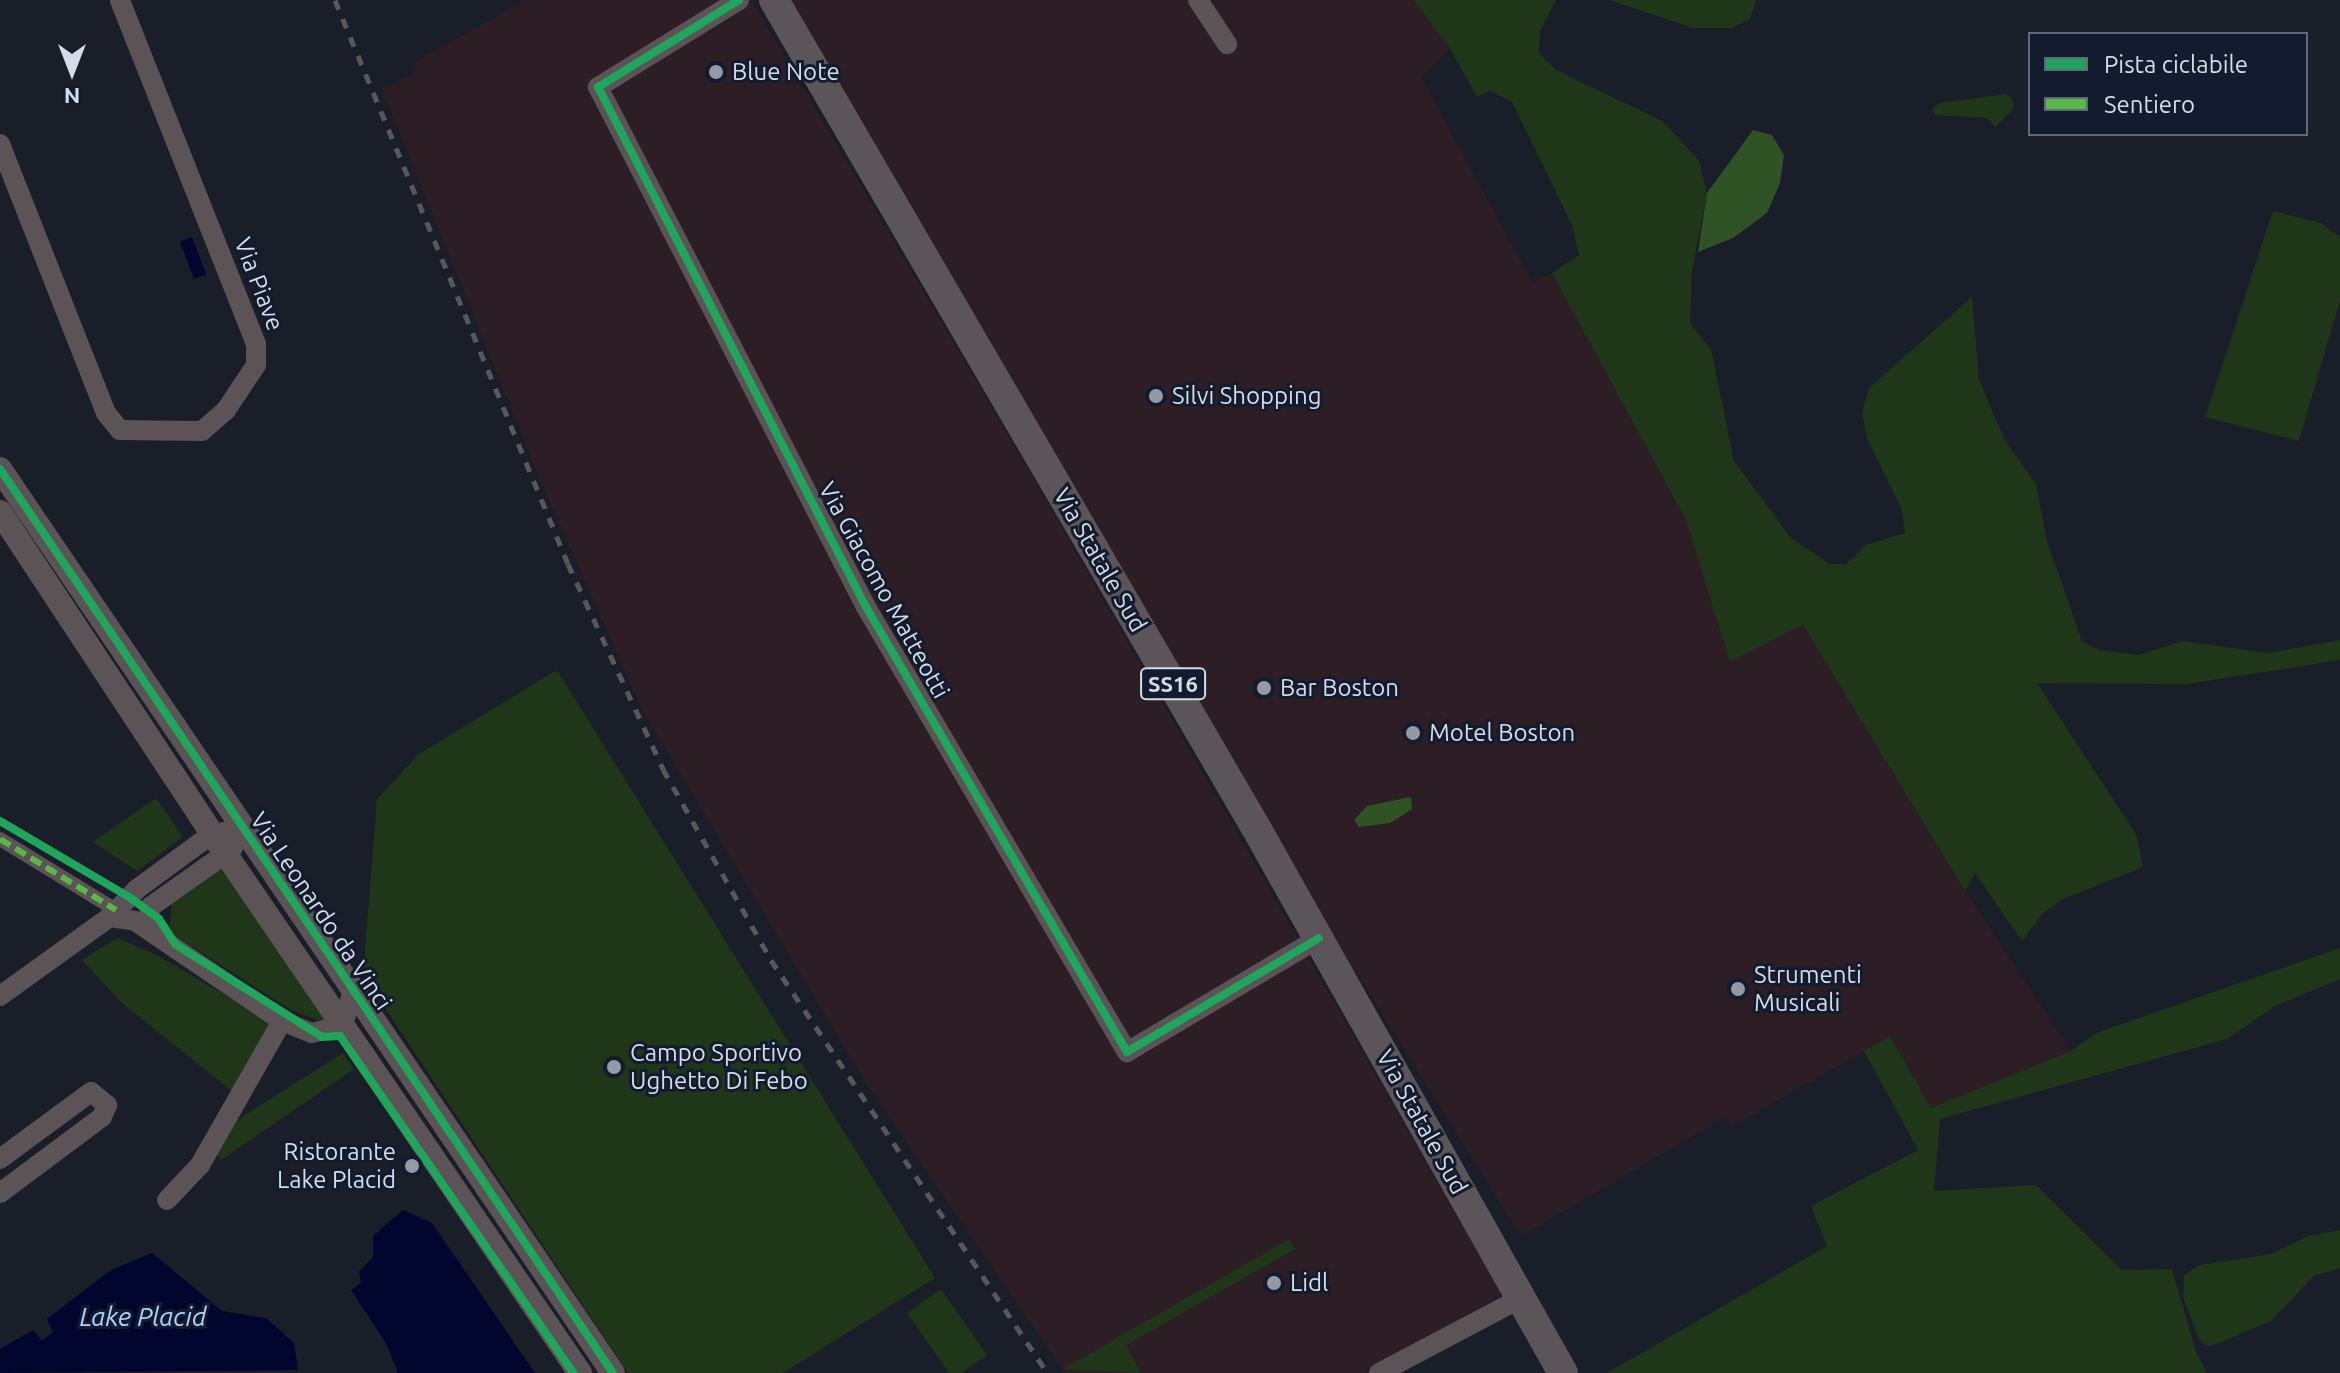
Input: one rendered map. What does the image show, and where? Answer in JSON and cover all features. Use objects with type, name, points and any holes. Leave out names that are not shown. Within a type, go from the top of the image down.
[{"type":"main road","name":"Via Statale Sud","points":[[778,1],[1319,938],[1563,1373]]},
{"type":"street","name":"Via Piave","points":[[0,144],[106,413],[120,430],[158,434],[202,431],[226,410],[256,365],[256,344],[120,0]]},
{"type":"street","name":"Via Giacomo Matteotti","points":[[739,0],[598,87],[866,607],[1127,1052],[1319,938]]},
{"type":"street","points":[[1198,0],[1227,44]]},
{"type":"street","name":"Via Leonardo da Vinci","points":[[0,469],[241,829],[613,1373]]},
{"type":"street","name":"Via Leonardo da Vinci","points":[[0,512],[114,689],[580,1373]]},
{"type":"street","points":[[114,689],[133,687],[162,726],[175,731]]},
{"type":"street","points":[[0,996],[113,914],[212,834],[241,829],[237,844],[226,854],[156,901],[113,914]]},
{"type":"street","points":[[0,839],[113,914],[154,935],[282,1021],[312,1033],[343,1025],[353,991]]},
{"type":"street","points":[[154,935],[146,914],[156,901]]},
{"type":"street","points":[[307,971],[322,978],[334,963]]},
{"type":"street","points":[[167,1200],[200,1165],[282,1021]]},
{"type":"street","points":[[0,1159],[91,1092],[107,1105],[102,1117],[2,1189]]},
{"type":"street","points":[[530,1302],[553,1287]]},
{"type":"street","points":[[1379,1373],[1521,1298]]},
{"type":"shaded area","points":[[526,0],[751,0],[1027,467],[1502,1295],[1364,1373],[1065,1373],[866,1083],[642,709],[542,484],[382,89],[414,74],[415,62]]},
{"type":"shaded area","points":[[792,0],[1413,0],[1450,48],[1421,77],[1532,282],[1552,273],[1686,520],[1730,662],[1803,625],[1965,891],[2071,1051],[1931,1108],[1890,1036],[1733,1126],[1725,1117],[1521,1236],[1323,919]]},
{"type":"green space","points":[[1413,0],[1556,0],[1540,31],[1539,53],[1556,70],[1664,122],[1699,161],[1707,193],[1692,271],[1690,324],[1711,349],[1734,461],[1791,538],[1830,564],[1846,564],[1866,545],[1905,533],[1902,510],[1867,438],[1862,414],[1869,388],[1972,297],[1979,379],[2004,439],[2036,484],[2047,541],[2082,641],[2099,650],[2139,655],[2182,641],[2268,653],[2340,640],[2340,660],[2187,684],[2037,683],[2136,834],[2143,867],[2063,899],[2043,913],[2022,941],[1975,873],[1965,891],[1803,625],[1730,662],[1686,520],[1552,273],[1579,255],[1572,225],[1512,102],[1490,91],[1477,97],[1450,48]]},
{"type":"green space","points":[[1609,0],[1756,2],[1750,19],[1732,28],[1693,28]]},
{"type":"green space","points":[[2006,94],[2013,99],[2013,109],[1995,127],[1987,118],[1935,115],[1932,109],[1939,103]]},
{"type":"green space","points":[[1753,130],[1772,135],[1784,155],[1780,183],[1767,213],[1733,238],[1698,252],[1707,193]]},
{"type":"green space","points":[[2273,211],[2321,223],[2340,237],[2340,300],[2299,441],[2205,417]]},
{"type":"green space","name":"Campo Sportivo Ughetto Di Febo","points":[[557,670],[935,1278],[783,1373],[628,1373],[363,975],[377,799],[419,754]]},
{"type":"green space","points":[[1411,797],[1412,809],[1390,823],[1359,827],[1354,820],[1367,806]]},
{"type":"green space","points":[[156,798],[183,837],[137,871],[93,842]]},
{"type":"green space","points":[[218,865],[328,1024],[291,1010],[169,932],[172,902]]},
{"type":"green space","points":[[117,938],[155,954],[273,1023],[233,1092],[123,1004],[82,960]]},
{"type":"green space","points":[[2340,948],[2340,979],[2275,1006],[2227,1039],[1940,1119],[1934,1191],[2036,1185],[2122,1270],[2172,1269],[2196,1352],[2207,1373],[1607,1373],[1827,1246],[1811,1206],[1918,1150],[1864,1051],[1890,1036],[1931,1108],[2071,1051],[2096,1033]]},
{"type":"green space","points":[[343,1053],[354,1069],[221,1160],[212,1149],[223,1129]]},
{"type":"green space","points":[[2340,1230],[2340,1268],[2314,1276],[2271,1321],[2209,1347],[2199,1340],[2183,1297],[2184,1275],[2200,1265],[2271,1254],[2308,1236]]},
{"type":"green space","points":[[1289,1239],[1295,1249],[1126,1345],[1141,1373],[1063,1369]]},
{"type":"green space","points":[[941,1289],[987,1355],[962,1373],[949,1373],[907,1313]]},
{"type":"water","points":[[192,237],[206,274],[194,279],[180,242]]},
{"type":"water","points":[[403,1210],[432,1223],[535,1373],[398,1373],[386,1343],[351,1290],[361,1283],[359,1272],[373,1257],[373,1236]]},
{"type":"water","name":"Lake Placid","points":[[152,1253],[222,1311],[266,1318],[294,1343],[298,1370],[0,1373],[0,1349],[33,1330],[42,1341],[53,1332],[47,1319],[111,1270]]},
{"type":"railway","points":[[335,0],[568,564],[663,769],[771,960],[1047,1373]]},
{"type":"marked path","points":[[0,839],[116,910]]},
{"type":"cycle path","points":[[739,0],[598,87],[866,607],[1127,1052],[1319,938]]},
{"type":"cycle path","points":[[0,469],[613,1373]]},
{"type":"cycle path","points":[[0,821],[129,897],[159,919],[175,944],[322,1037],[340,1036],[573,1373]]},
{"type":"place","name":"Blue Note","points":[[716,72]]},
{"type":"place","name":"Silvi Shopping","points":[[1156,396]]},
{"type":"place","name":"Bar Boston","points":[[1264,688]]},
{"type":"place","name":"Motel Boston","points":[[1413,733]]},
{"type":"place","name":"Strumenti Musicali","points":[[1738,989]]},
{"type":"place","name":"Campo Sportivo Ughetto Di Febo","points":[[614,1067]]},
{"type":"place","name":"Ristorante Lake Placid","points":[[412,1166]]},
{"type":"place","name":"Lidl","points":[[1274,1283]]}]
